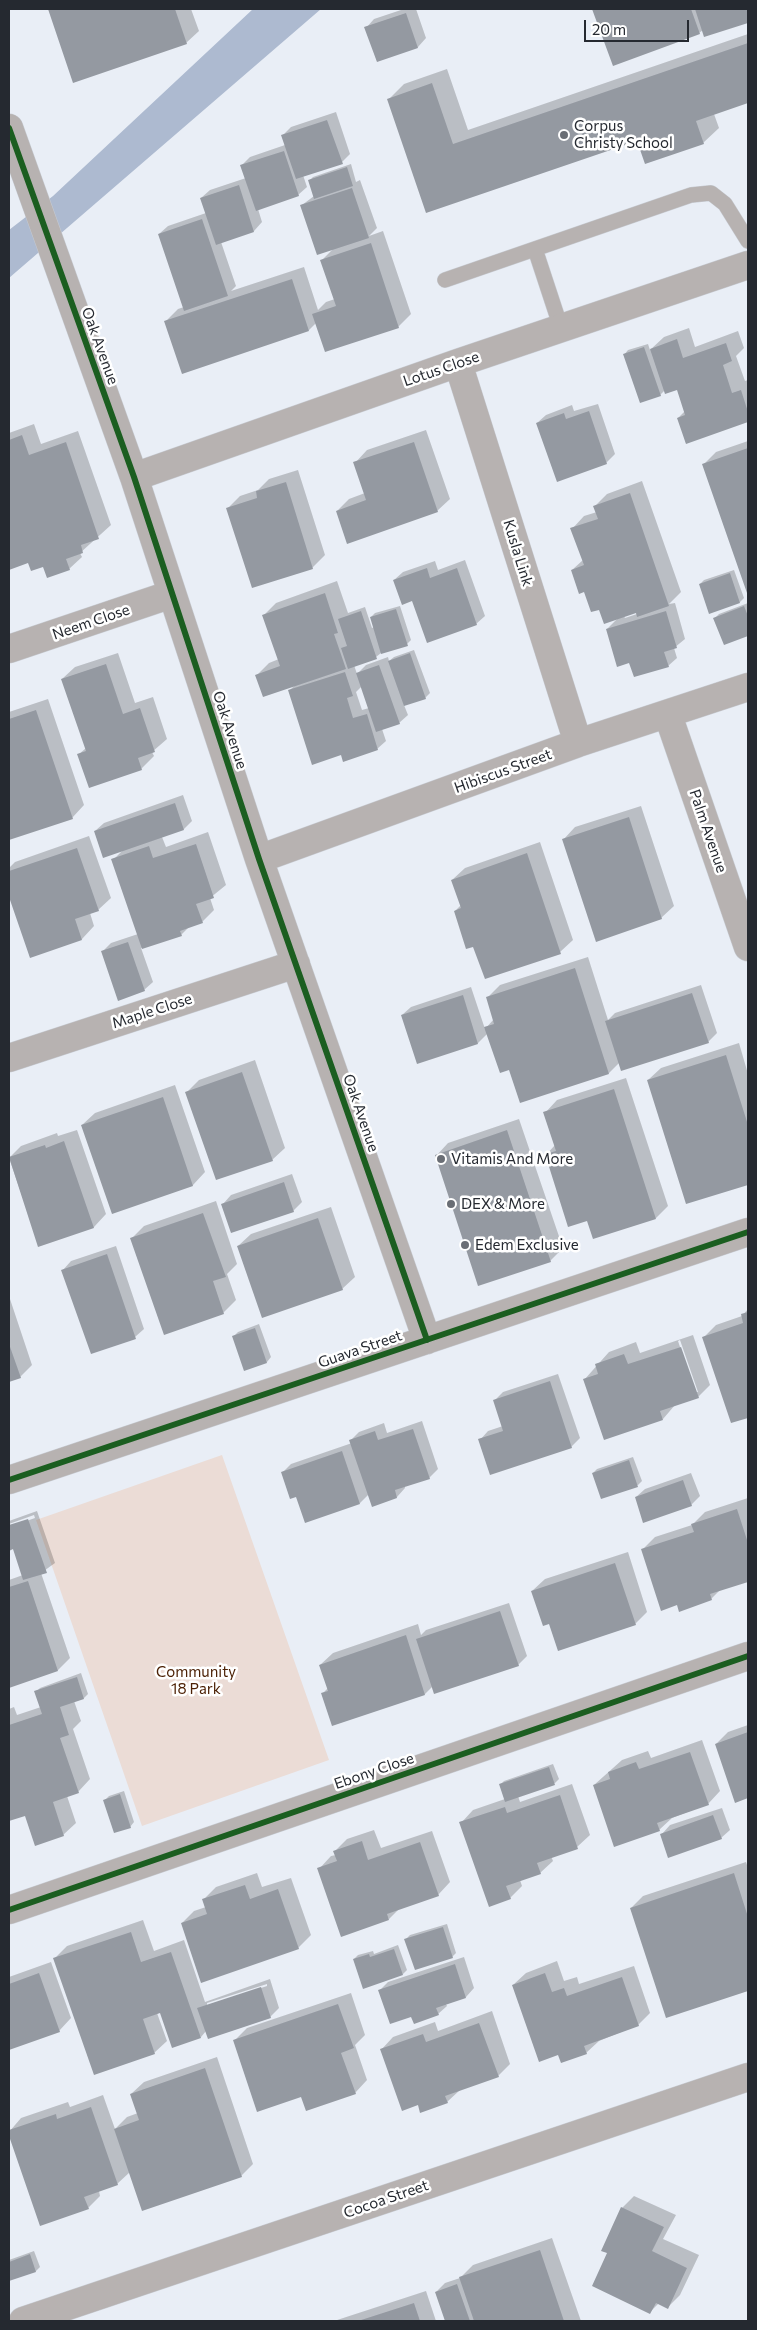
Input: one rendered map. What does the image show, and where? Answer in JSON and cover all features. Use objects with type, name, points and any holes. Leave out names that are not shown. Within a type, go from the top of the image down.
[{"type":"street","name":"Oak Avenue","points":[[9,128],[134,477],[259,859],[427,1340]]},
{"type":"street","name":"Lotus Close","points":[[134,477],[458,363],[748,265]]},
{"type":"street","name":"Kusla Link","points":[[458,363],[578,743]]},
{"type":"street","name":"Neem Close","points":[[9,649],[172,594]]},
{"type":"street","name":"Hibiscus Street","points":[[259,859],[578,743],[668,715],[748,687]]},
{"type":"street","name":"Palm Avenue","points":[[668,715],[748,947]]},
{"type":"street","name":"Maple Close","points":[[9,1058],[296,964]]},
{"type":"street","name":"Guava Street","points":[[9,1480],[748,1232]]},
{"type":"street","name":"Ebony Close","points":[[9,1910],[748,1656]]},
{"type":"street","name":"Cocoa Street","points":[[23,2321],[748,2077]]},
{"type":"lane","points":[[445,280],[691,195],[711,193],[725,204],[748,241]]},
{"type":"lane","points":[[535,250],[562,328]]},
{"type":"green space","name":"Community 18 Park","points":[[222,1455],[329,1760],[142,1826],[36,1520]]},
{"type":"water","points":[[253,9],[321,9],[9,278],[9,230],[53,196]]},
{"type":"building","points":[[48,9],[175,9],[187,44],[73,83]]},
{"type":"building","points":[[592,9],[691,9],[700,34],[613,66]]},
{"type":"building","points":[[695,9],[748,9],[748,23],[704,37]]},
{"type":"building","points":[[406,13],[418,48],[377,62],[364,27]]},
{"type":"building","points":[[748,43],[748,103],[696,121],[704,144],[645,164],[637,141],[426,213],[387,99],[432,83],[453,144]]},
{"type":"building","points":[[327,120],[343,164],[296,179],[281,135]]},
{"type":"building","points":[[284,151],[299,196],[256,211],[240,165]]},
{"type":"building","points":[[347,167],[353,186],[314,199],[308,180]]},
{"type":"building","points":[[239,185],[254,232],[216,245],[200,198]]},
{"type":"building","points":[[352,188],[369,238],[317,255],[300,205]]},
{"type":"building","points":[[202,219],[228,296],[184,311],[158,234]]},
{"type":"building","points":[[371,243],[399,328],[325,352],[312,314],[336,306],[320,260]]},
{"type":"building","points":[[292,279],[309,331],[182,374],[164,321]]},
{"type":"building","points":[[677,339],[683,358],[726,343],[732,361],[723,365],[732,393],[741,390],[748,412],[748,422],[686,444],[677,418],[685,415],[677,390],[665,394],[650,349]]},
{"type":"building","points":[[644,347],[661,396],[640,403],[623,354]]},
{"type":"building","points":[[589,411],[607,464],[557,482],[536,423],[564,413],[566,419]]},
{"type":"building","points":[[22,435],[29,455],[66,442],[99,539],[81,545],[83,553],[66,559],[70,570],[47,578],[43,567],[31,571],[28,563],[9,570],[9,440]]},
{"type":"building","points":[[414,442],[438,512],[347,544],[336,511],[366,500],[353,462]]},
{"type":"building","points":[[748,448],[748,592],[747,593],[702,464]]},
{"type":"building","points":[[286,482],[313,569],[252,588],[226,508],[257,498],[256,491]]},
{"type":"building","points":[[630,493],[669,606],[637,617],[636,613],[604,624],[599,610],[591,612],[584,592],[579,594],[571,570],[584,565],[570,528],[598,519],[593,506]]},
{"type":"building","points":[[427,568],[430,578],[457,568],[477,625],[427,643],[412,601],[402,605],[393,580]]},
{"type":"building","points":[[730,573],[740,603],[709,614],[699,584]]},
{"type":"building","points":[[325,593],[338,633],[334,634],[346,669],[263,697],[255,675],[280,666],[262,615]]},
{"type":"building","points":[[744,606],[748,616],[748,636],[724,645],[713,618]]},
{"type":"building","points":[[396,609],[408,646],[381,654],[370,617]]},
{"type":"building","points":[[361,611],[377,659],[348,669],[341,648],[347,646],[338,619]]},
{"type":"building","points":[[666,611],[677,648],[664,652],[669,667],[634,677],[629,663],[617,667],[606,629]]},
{"type":"building","points":[[410,653],[426,699],[404,706],[388,661]]},
{"type":"building","points":[[106,664],[123,714],[140,708],[155,752],[138,758],[142,770],[89,788],[77,754],[86,751],[61,679]]},
{"type":"building","points":[[379,665],[400,724],[376,732],[356,673]]},
{"type":"building","points":[[345,672],[353,696],[347,698],[353,718],[367,714],[378,750],[343,762],[341,755],[312,765],[288,690]]},
{"type":"building","points":[[36,710],[73,819],[9,840],[9,719]]},
{"type":"building","points":[[175,803],[184,830],[103,858],[94,831]]},
{"type":"building","points":[[629,817],[662,919],[596,942],[562,839]]},
{"type":"building","points":[[196,844],[214,898],[196,904],[203,923],[180,931],[182,936],[142,949],[111,859],[149,846],[153,858]]},
{"type":"building","points":[[77,848],[99,911],[75,919],[82,940],[30,958],[9,897],[9,871]]},
{"type":"building","points":[[527,853],[561,954],[485,979],[473,947],[466,949],[454,911],[461,908],[451,880]]},
{"type":"building","points":[[128,942],[145,991],[118,1001],[101,951]]},
{"type":"building","points":[[575,968],[609,1074],[520,1103],[509,1070],[500,1073],[484,1027],[494,1024],[486,997]]},
{"type":"building","points":[[692,993],[709,1043],[621,1071],[605,1021]]},
{"type":"building","points":[[463,995],[478,1044],[417,1064],[401,1015]]},
{"type":"building","points":[[726,1055],[748,1125],[748,1185],[686,1204],[647,1080]]},
{"type":"building","points":[[242,1072],[273,1161],[216,1180],[185,1092]]},
{"type":"building","points":[[614,1089],[656,1219],[593,1239],[587,1221],[568,1227],[545,1154],[556,1151],[543,1112]]},
{"type":"building","points":[[163,1097],[193,1186],[112,1214],[81,1125]]},
{"type":"building","points":[[507,1130],[551,1262],[478,1286],[435,1155]]},
{"type":"building","points":[[64,1141],[94,1228],[38,1247],[9,1157],[45,1145],[46,1148]]},
{"type":"building","points":[[284,1182],[294,1212],[231,1233],[221,1204]]},
{"type":"building","points":[[203,1213],[226,1277],[213,1281],[224,1314],[164,1335],[130,1238]]},
{"type":"building","points":[[318,1218],[343,1290],[262,1318],[237,1246]]},
{"type":"building","points":[[107,1254],[136,1339],[91,1354],[61,1270]]},
{"type":"building","points":[[748,1312],[748,1418],[731,1423],[702,1337],[743,1323],[741,1314]]},
{"type":"building","points":[[255,1328],[267,1363],[244,1371],[232,1336]]},
{"type":"building","points":[[9,1344],[21,1378],[9,1382]]},
{"type":"building","points":[[681,1347],[699,1398],[660,1411],[663,1420],[604,1440],[583,1379],[598,1374],[595,1364],[624,1354],[628,1364]]},
{"type":"building","points":[[550,1381],[572,1448],[490,1475],[478,1439],[503,1431],[493,1400]]},
{"type":"building","points":[[413,1429],[430,1479],[395,1490],[397,1498],[372,1507],[349,1440],[375,1431],[378,1440]]},
{"type":"building","points":[[342,1451],[360,1504],[305,1523],[296,1497],[290,1499],[281,1472]]},
{"type":"building","points":[[629,1460],[638,1487],[601,1499],[592,1473]]},
{"type":"building","points":[[683,1480],[692,1506],[643,1523],[635,1497]]},
{"type":"building","points":[[737,1509],[748,1543],[748,1582],[710,1594],[712,1600],[679,1612],[677,1605],[661,1611],[641,1549],[694,1532],[691,1524]]},
{"type":"building","points":[[28,1519],[47,1573],[23,1580],[13,1549],[9,1551],[9,1525]]},
{"type":"building","points":[[615,1563],[636,1625],[558,1651],[549,1624],[543,1626],[531,1591]]},
{"type":"building","points":[[28,1581],[58,1671],[9,1688],[9,1587]]},
{"type":"building","points":[[500,1611],[519,1666],[434,1694],[416,1639]]},
{"type":"building","points":[[406,1635],[425,1695],[332,1726],[321,1693],[328,1691],[319,1665]]},
{"type":"building","points":[[77,1677],[84,1699],[60,1707],[69,1735],[60,1738],[79,1793],[53,1802],[64,1836],[35,1846],[25,1816],[9,1821],[9,1725],[42,1714],[34,1691]]},
{"type":"building","points":[[748,1732],[748,1798],[735,1803],[715,1744]]},
{"type":"building","points":[[690,1752],[709,1805],[657,1823],[660,1831],[614,1847],[593,1785],[610,1779],[608,1772],[636,1762],[639,1769]]},
{"type":"building","points":[[549,1767],[555,1785],[505,1802],[499,1784]]},
{"type":"building","points":[[120,1794],[131,1828],[114,1833],[103,1800]]},
{"type":"building","points":[[560,1795],[578,1849],[537,1863],[541,1874],[506,1886],[511,1899],[489,1907],[459,1822],[505,1807],[507,1813]]},
{"type":"building","points":[[713,1815],[722,1839],[668,1858],[660,1834]]},
{"type":"building","points":[[362,1841],[368,1860],[420,1842],[439,1896],[387,1914],[389,1920],[341,1937],[317,1868],[337,1861],[333,1851]]},
{"type":"building","points":[[734,1873],[748,1917],[748,1991],[666,2018],[630,1908]]},
{"type":"building","points":[[245,1885],[250,1899],[278,1889],[299,1949],[201,1983],[181,1923],[207,1914],[202,1899]]},
{"type":"building","points":[[443,1927],[453,1958],[415,1970],[404,1939]]},
{"type":"building","points":[[131,1932],[141,1962],[171,1952],[201,2038],[172,2048],[160,2013],[143,2019],[155,2054],[94,2075],[53,1958]]},
{"type":"building","points":[[394,1949],[403,1975],[363,1989],[353,1959],[369,1954],[370,1957]]},
{"type":"building","points":[[455,1964],[466,1998],[436,2008],[439,2015],[414,2024],[411,2017],[390,2024],[378,1990]]},
{"type":"building","points":[[39,1973],[60,2032],[9,2050],[9,1984]]},
{"type":"building","points":[[545,1973],[552,1992],[564,1988],[567,1996],[622,1977],[639,2026],[584,2046],[587,2054],[561,2063],[558,2055],[539,2062],[512,1985]]},
{"type":"building","points":[[261,1987],[271,2018],[208,2039],[197,2008]]},
{"type":"building","points":[[338,2004],[354,2048],[341,2053],[356,2094],[306,2111],[301,2097],[257,2112],[233,2040]]},
{"type":"building","points":[[479,2023],[499,2077],[445,2096],[448,2103],[420,2113],[418,2105],[402,2111],[380,2049],[423,2034],[426,2042]]},
{"type":"building","points":[[205,2068],[242,2177],[142,2211],[114,2129],[139,2120],[130,2094]]},
{"type":"building","points":[[91,2107],[118,2185],[84,2197],[89,2209],[40,2226],[9,2136],[9,2130],[56,2114],[57,2119]]},
{"type":"building","points":[[621,2207],[664,2227],[652,2251],[687,2268],[668,2309],[656,2303],[650,2314],[592,2286],[607,2253],[601,2251]]},
{"type":"building","points":[[540,2250],[564,2321],[474,2321],[459,2277]]},
{"type":"building","points":[[30,2254],[36,2272],[9,2281],[9,2262]]},
{"type":"building","points":[[457,2284],[470,2321],[445,2321],[435,2292]]},
{"type":"building","points":[[414,2303],[420,2321],[358,2321]]},
{"type":"cycle path","points":[[9,128],[134,477],[259,859],[427,1340]]},
{"type":"cycle path","points":[[9,1480],[748,1232]]},
{"type":"cycle path","points":[[9,1910],[748,1656]]},
{"type":"place","name":"Corpus Christy School","points":[[564,135]]},
{"type":"place","name":"Vitamis And More","points":[[441,1159]]},
{"type":"place","name":"DEX & More","points":[[451,1204]]},
{"type":"place","name":"Edem Exclusive","points":[[465,1245]]}]
